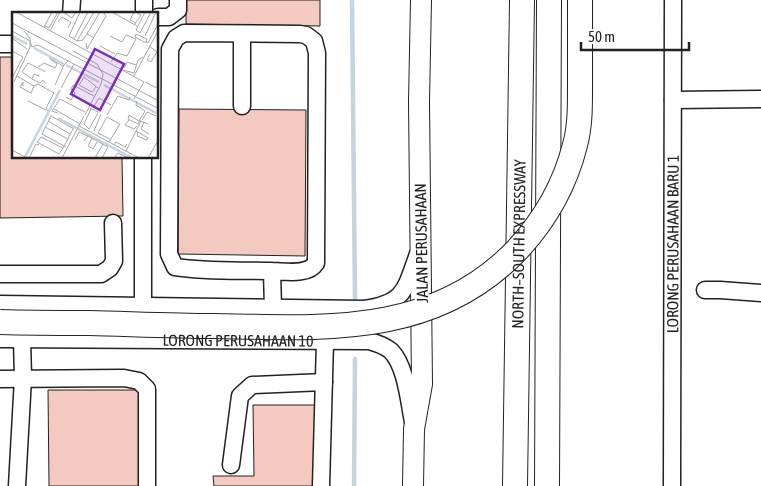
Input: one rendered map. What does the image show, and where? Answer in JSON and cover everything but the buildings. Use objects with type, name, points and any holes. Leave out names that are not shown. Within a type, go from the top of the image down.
[{"type":"highway","name":"NORTH–SOUTH EXPRESSWAY","points":[[515,486],[522,0]]},
{"type":"highway","name":"NORTH–SOUTH EXPRESSWAY","points":[[547,486],[549,0]]},
{"type":"highway","points":[[0,322],[282,327],[349,326],[420,312],[458,296],[486,278],[516,252],[543,218],[561,186],[578,131],[580,0]]},
{"type":"main road","name":"JALAN PERUSAHAAN","points":[[413,486],[414,429],[422,384],[419,102],[421,0]]},
{"type":"street","points":[[159,16],[169,17],[178,10],[178,0]]},
{"type":"street","name":"LORONG PERUSAHAAN BARU 1","points":[[672,486],[673,0]]},
{"type":"street","points":[[184,33],[306,35],[314,41],[316,46],[318,80],[316,263],[313,268],[306,271],[272,271],[202,271],[175,267],[169,254],[170,49],[176,38],[184,33]]},
{"type":"street","points":[[242,34],[242,106]]},
{"type":"street","points":[[673,100],[761,99]]},
{"type":"street","points":[[143,159],[143,306]]},
{"type":"street","points":[[0,274],[101,274],[110,268],[114,261],[113,223]]},
{"type":"street","name":"LORONG PERUSAHAAN 10","points":[[0,304],[364,309],[387,305],[399,297],[407,286],[421,245]]},
{"type":"street","points":[[272,271],[272,308]]},
{"type":"street","points":[[705,290],[761,293]]},
{"type":"street","name":"LORONG PERUSAHAAN 10","points":[[0,339],[370,341],[391,351],[397,360],[404,378],[414,429]]},
{"type":"street","points":[[17,486],[23,378],[22,339]]},
{"type":"street","points":[[321,486],[325,341]]},
{"type":"street","points":[[0,378],[124,378],[139,381],[147,389],[147,486]]},
{"type":"street","points":[[231,465],[240,396],[252,385],[324,382]]},
{"type":"waterway","points":[[352,0],[355,298]]},
{"type":"waterway","points":[[354,486],[355,359]]}]
